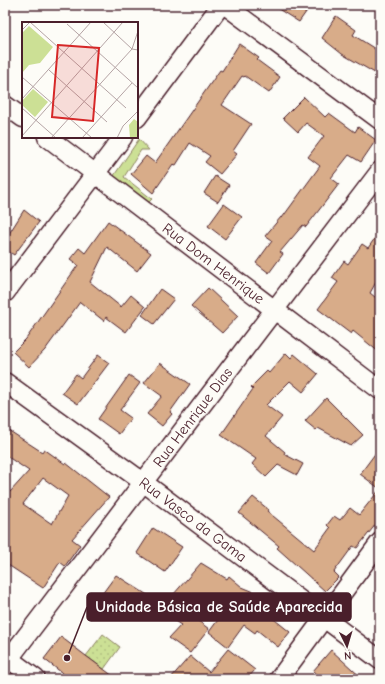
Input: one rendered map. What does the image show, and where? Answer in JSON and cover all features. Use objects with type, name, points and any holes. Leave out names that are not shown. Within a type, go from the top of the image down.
[{"type":"street","points":[[138,117],[221,5]]},
{"type":"street","points":[[225,5],[380,120]]},
{"type":"street","points":[[5,105],[22,117]]},
{"type":"street","name":"Rua Dom Henrique","points":[[48,138],[380,390]]},
{"type":"street","points":[[5,293],[122,138]]},
{"type":"street","name":"Rua Henrique Dias","points":[[6,659],[276,310],[380,171]]},
{"type":"street","name":"Rua Vasco da Gama","points":[[5,382],[143,482],[380,660]]},
{"type":"street","points":[[279,679],[380,542]]},
{"type":"street","points":[[6,659],[36,679]]},
{"type":"green space","points":[[139,139],[149,150],[141,150],[124,177],[152,199],[148,203],[113,177]]},
{"type":"green space","points":[[103,634],[120,647],[104,669],[86,656]]},
{"type":"building","points":[[272,5],[311,5],[299,22]]},
{"type":"building","points":[[336,16],[356,30],[353,35],[380,52],[380,76],[342,54],[322,38]]},
{"type":"building","points":[[239,44],[259,58],[257,60],[280,77],[269,93],[245,76],[242,76],[222,105],[251,124],[233,151],[237,154],[220,174],[205,162],[210,156],[190,143],[176,165],[173,164],[153,193],[131,174],[146,156],[155,163],[220,70],[222,71]]},
{"type":"building","points":[[304,97],[325,117],[329,113],[355,132],[358,127],[376,140],[361,162],[349,155],[331,178],[339,184],[306,227],[303,225],[280,252],[283,254],[269,273],[256,263],[272,241],[265,236],[281,217],[282,218],[320,166],[308,157],[324,136],[306,123],[298,132],[283,118]]},
{"type":"building","points":[[215,176],[229,185],[218,202],[204,193]]},
{"type":"building","points":[[224,204],[242,217],[225,239],[208,226]]},
{"type":"building","points":[[24,210],[39,222],[14,255],[5,249],[5,240]]},
{"type":"building","points":[[108,221],[151,253],[137,271],[107,247],[90,282],[121,307],[131,295],[145,307],[126,332],[106,317],[104,321],[80,302],[45,350],[29,367],[13,352],[26,339],[78,265],[70,259],[79,248],[85,253]]},
{"type":"building","points":[[380,231],[380,275],[370,293],[380,301],[380,353],[353,331],[351,334],[318,309],[338,282],[332,278],[344,261],[348,264],[362,244],[368,248]]},
{"type":"building","points":[[208,288],[238,316],[222,333],[191,306]]},
{"type":"building","points":[[160,289],[174,299],[154,324],[142,315]]},
{"type":"building","points":[[286,353],[291,358],[294,354],[318,374],[303,392],[290,381],[266,405],[282,417],[266,436],[285,452],[284,454],[303,464],[297,475],[278,465],[266,477],[252,464],[256,459],[221,435],[253,389],[251,387],[267,371],[269,373]]},
{"type":"building","points":[[98,355],[109,363],[78,404],[62,393],[76,374],[81,378]]},
{"type":"building","points":[[160,363],[190,384],[170,412],[172,414],[162,426],[147,414],[162,396],[144,383]]},
{"type":"building","points":[[129,375],[140,383],[120,410],[131,418],[119,434],[98,419]]},
{"type":"building","points":[[326,398],[363,435],[351,446],[318,428],[316,430],[305,421]]},
{"type":"building","points":[[5,428],[42,452],[44,449],[65,464],[66,463],[109,497],[72,539],[80,545],[65,566],[60,562],[43,588],[5,563],[5,488],[10,492],[29,471],[5,455]],"holes":[[[43,478],[68,496],[52,524],[23,504]]]},
{"type":"building","points":[[380,447],[380,489],[360,474]]},
{"type":"building","points":[[380,489],[380,519],[357,548],[353,546],[334,572],[339,577],[325,591],[277,548],[279,546],[239,513],[253,497],[269,510],[267,511],[314,550],[330,528],[327,525],[334,516],[340,520],[350,508],[359,515]]},
{"type":"building","points":[[153,528],[182,547],[165,572],[137,553]]},
{"type":"building","points":[[201,563],[227,579],[229,576],[242,587],[259,594],[251,603],[271,615],[270,616],[290,632],[278,647],[257,630],[255,633],[244,625],[228,647],[209,632],[226,609],[206,594],[189,614],[209,629],[190,653],[169,638],[181,625],[159,611]]},
{"type":"building","points":[[116,575],[149,596],[133,616],[102,594]]},
{"type":"building","points":[[61,637],[117,679],[70,679],[44,659]]},
{"type":"building","points":[[228,649],[255,670],[247,679],[170,679],[190,656],[209,672]]},
{"type":"building","points":[[331,650],[363,679],[322,679],[313,671]]},
{"type":"place","name":"Unidade Básica de Saúde Aparecida","points":[[67,658]]}]
